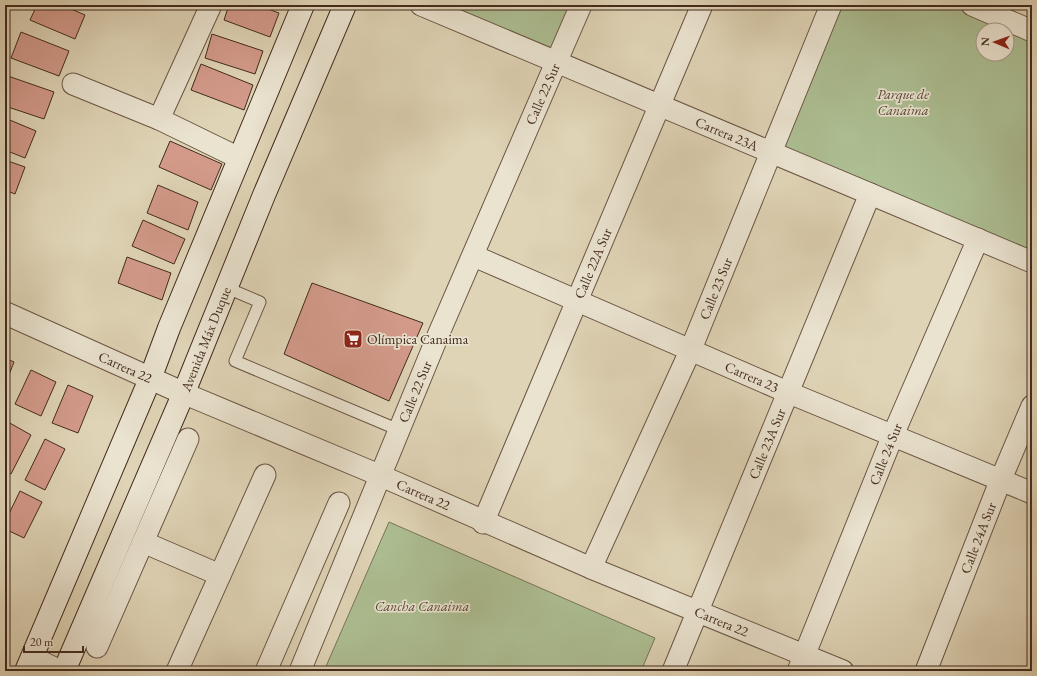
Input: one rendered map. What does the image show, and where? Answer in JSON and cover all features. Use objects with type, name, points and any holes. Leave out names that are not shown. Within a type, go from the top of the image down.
[{"type":"main road","points":[[29,664],[150,380],[239,158],[303,5]]},
{"type":"main road","name":"Avenida Máx Duque","points":[[64,671],[183,394],[345,5]]},
{"type":"main road","name":"Carrera 22","points":[[5,313],[183,394]]},
{"type":"street","points":[[159,119],[211,5]]},
{"type":"street","name":"Carrera 23A","points":[[421,5],[1032,262]]},
{"type":"street","name":"Calle 22 Sur","points":[[300,671],[379,475],[581,5]]},
{"type":"street","name":"Calle 22A Sur","points":[[483,522],[578,302],[659,104],[702,5]]},
{"type":"street","name":"Calle 23 Sur","points":[[591,568],[691,349],[831,5]]},
{"type":"street","points":[[972,5],[1032,30]]},
{"type":"street","points":[[73,84],[159,119],[239,158]]},
{"type":"street","name":"Calle 23A Sur","points":[[673,671],[696,612],[870,194]]},
{"type":"street","name":"Calle 24 Sur","points":[[801,663],[893,435],[978,239]]},
{"type":"street","name":"Carrera 23","points":[[474,256],[787,392],[1032,493]]},
{"type":"street","name":"Carrera 22","points":[[183,394],[379,475],[483,522],[696,612],[801,663],[843,671]]},
{"type":"street","name":"Calle 24A Sur","points":[[926,671],[1001,479],[1032,406]]},
{"type":"street","points":[[97,647],[188,439]]},
{"type":"street","points":[[176,671],[265,475]]},
{"type":"street","points":[[266,671],[339,503]]},
{"type":"street","points":[[143,542],[220,575]]},
{"type":"street","points":[[29,664],[60,671]]},
{"type":"lane","points":[[226,288],[260,302],[235,361],[398,430]]},
{"type":"green space","points":[[445,5],[574,5],[553,52]]},
{"type":"green space","name":"Parque de Canaima","points":[[840,5],[958,5],[999,22],[975,22],[975,62],[1015,62],[1015,29],[1032,36],[1032,258],[781,153]]},
{"type":"green space","name":"Cancha Canaima","points":[[389,522],[655,638],[641,671],[324,671]]},
{"type":"building","points":[[37,5],[62,5],[85,15],[75,39],[30,20]]},
{"type":"building","points":[[229,5],[257,5],[279,13],[270,37],[224,20]]},
{"type":"building","points":[[21,32],[69,51],[59,76],[11,58]]},
{"type":"building","points":[[212,34],[263,51],[255,74],[205,58]]},
{"type":"building","points":[[201,64],[253,85],[244,110],[191,90]]},
{"type":"building","points":[[5,75],[54,92],[44,119],[5,106]]},
{"type":"building","points":[[5,118],[36,131],[25,158],[5,150]]},
{"type":"building","points":[[170,141],[222,164],[211,190],[159,167]]},
{"type":"building","points":[[5,160],[25,167],[15,194],[5,190]]},
{"type":"building","points":[[158,185],[198,202],[188,230],[147,213]]},
{"type":"building","points":[[143,220],[185,239],[174,264],[132,246]]},
{"type":"building","points":[[127,257],[171,273],[162,300],[118,283]]},
{"type":"building","name":"Olímpica Canaima","points":[[312,283],[423,323],[389,401],[284,354]]},
{"type":"building","points":[[5,358],[14,362],[5,385]]},
{"type":"building","points":[[31,370],[56,382],[41,416],[15,404]]},
{"type":"building","points":[[68,385],[93,396],[78,433],[52,423]]},
{"type":"building","points":[[8,422],[31,435],[11,474],[5,471],[5,427]]},
{"type":"building","points":[[45,439],[65,449],[45,490],[25,480]]},
{"type":"building","points":[[20,491],[42,502],[24,538],[5,529],[5,522]]},
{"type":"place","name":"Olímpica Canaima","points":[[353,339]]}]
